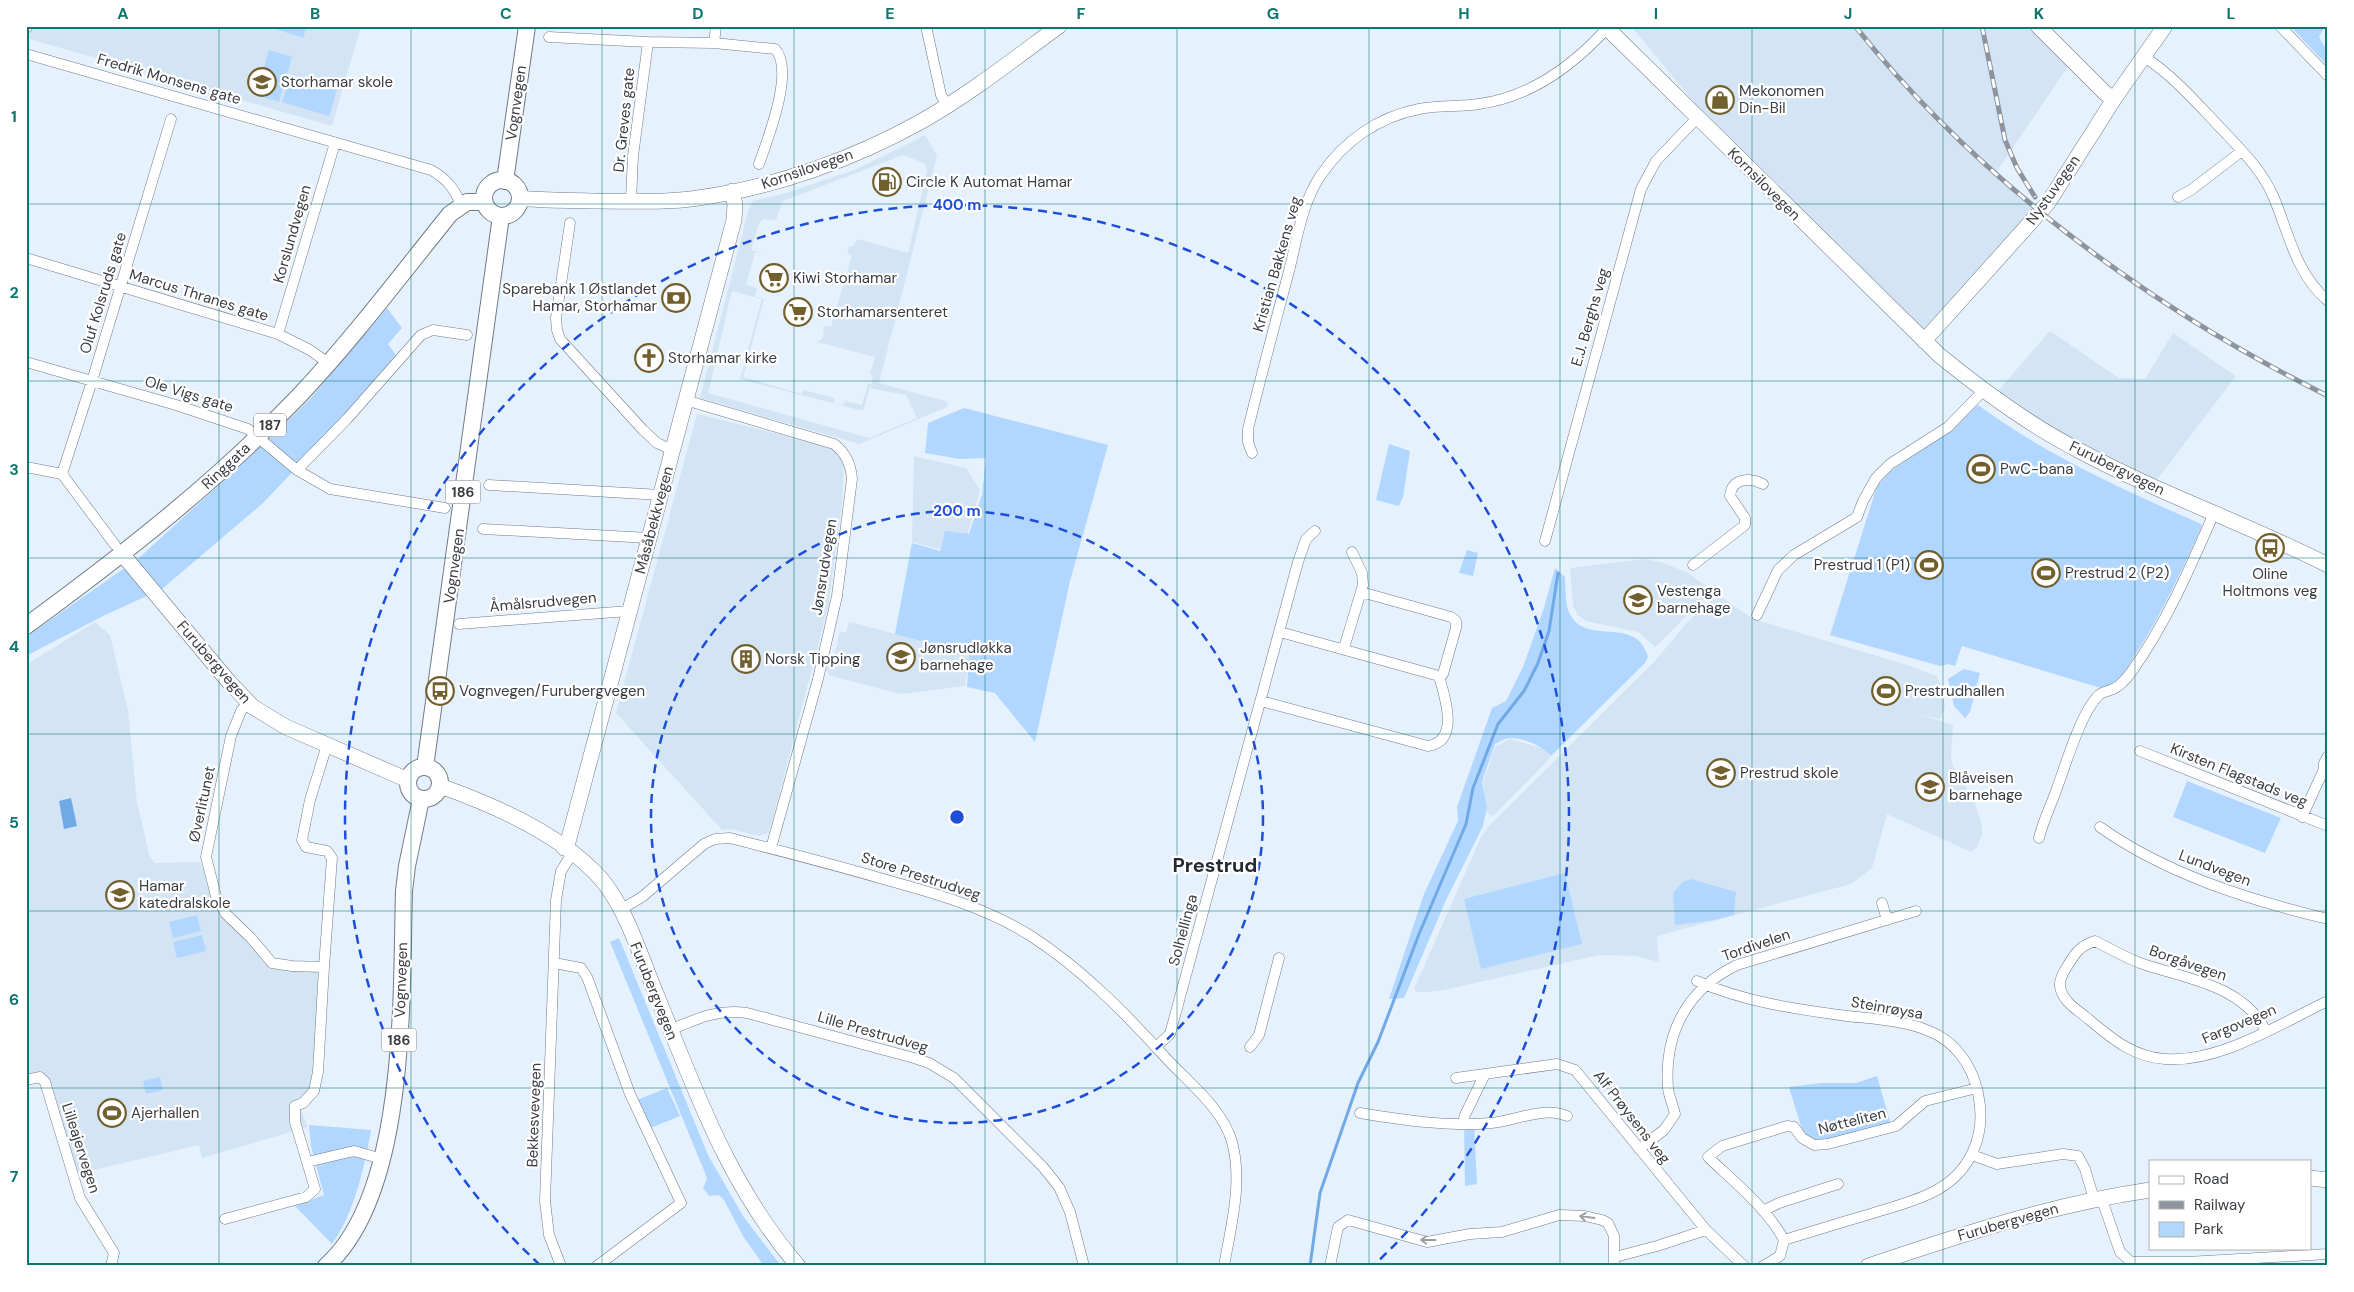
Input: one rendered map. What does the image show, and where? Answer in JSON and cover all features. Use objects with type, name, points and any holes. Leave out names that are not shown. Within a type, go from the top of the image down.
[{"type":"main road","name":"Vognvegen","points":[[505,181],[527,26]]},
{"type":"main road","name":"Kornsilovegen","points":[[520,198],[632,201],[698,198],[732,192],[802,174],[888,138],[947,106],[978,86],[1059,26]]},
{"type":"main road","points":[[2038,26],[2105,93],[2114,99]]},
{"type":"main road","name":"Nystuvegen","points":[[1924,340],[2038,216],[2114,99],[2165,26]]},
{"type":"main road","name":"Kornsilovegen","points":[[1607,27],[1697,118],[1924,340]]},
{"type":"main road","points":[[498,181],[505,181],[515,186],[520,198],[515,211],[501,216],[488,209],[484,202],[488,187],[498,181]]},
{"type":"main road","name":"Måsåbekkvegen","points":[[568,851],[568,842],[734,220],[735,205],[732,192]]},
{"type":"main road","points":[[461,205],[484,202]]},
{"type":"main road","name":"Ringgata","points":[[26,626],[119,550],[192,498],[258,436],[328,363],[461,205]]},
{"type":"main road","name":"Vognvegen","points":[[425,767],[501,216]]},
{"type":"main road","name":"Furubergvegen","points":[[1924,340],[1939,355],[1983,391],[2079,451],[2214,513],[2258,531],[2328,565]]},
{"type":"main road","name":"Furubergvegen","points":[[119,550],[248,702],[275,722],[408,780]]},
{"type":"main road","points":[[425,767],[437,773],[440,786],[433,797],[421,799],[411,792],[408,780],[416,769],[425,767]]},
{"type":"main road","name":"Furubergvegen","points":[[440,786],[491,805],[537,830],[568,851],[603,881],[620,910],[731,1170],[761,1219],[798,1266]]},
{"type":"main road","name":"Vognvegen","points":[[326,1266],[342,1248],[360,1219],[382,1159],[393,1102],[398,1062],[404,891],[408,859],[421,799]]},
{"type":"main road","points":[[2312,1178],[2328,1180]]},
{"type":"main road","name":"Furubergvegen","points":[[1868,1266],[2038,1212],[2097,1198],[2149,1190]]},
{"type":"street","points":[[714,43],[716,26]]},
{"type":"street","points":[[926,26],[941,95],[947,106]]},
{"type":"street","points":[[2280,26],[2328,76]]},
{"type":"street","name":"Kristian Bakkens veg","points":[[1252,453],[1248,442],[1248,428],[1304,213],[1320,176],[1338,153],[1370,128],[1401,114],[1420,108],[1486,103],[1523,92],[1570,63],[1607,27]]},
{"type":"street","points":[[549,37],[714,43],[775,49],[782,61],[779,93],[759,164]]},
{"type":"street","name":"Dr. Greves gate","points":[[632,201],[633,156],[648,42]]},
{"type":"street","name":"Fredrik Monsens gate","points":[[26,54],[431,170],[450,184],[455,190],[461,205]]},
{"type":"street","points":[[2144,57],[2164,69],[2242,151],[2268,186],[2300,266],[2315,289],[2328,301]]},
{"type":"street","name":"E.J. Berghs veg","points":[[1545,540],[1641,188],[1656,161],[1697,118]]},
{"type":"street","name":"Oluf Kolsruds gate","points":[[62,474],[171,119]]},
{"type":"street","name":"Korslundvegen","points":[[278,334],[335,143]]},
{"type":"street","points":[[2178,197],[2191,190],[2242,151]]},
{"type":"street","points":[[570,223],[556,318],[560,339],[650,437],[657,443],[672,450]]},
{"type":"street","name":"Marcus Thranes gate","points":[[26,258],[278,334],[310,350],[328,363]]},
{"type":"street","points":[[297,470],[347,419],[421,334],[433,330],[467,335]]},
{"type":"street","name":"Ole Vigs gate","points":[[26,362],[248,428],[297,470],[330,489],[445,508]]},
{"type":"street","points":[[1757,615],[1778,570],[1794,555],[1857,517],[1863,501],[1876,478],[1890,464],[1948,427],[1983,391]]},
{"type":"street","name":"Jønsrudvegen","points":[[685,400],[834,444],[845,455],[851,470],[852,479],[837,596],[818,679],[770,848]]},
{"type":"street","points":[[28,469],[62,474],[119,550]]},
{"type":"street","points":[[1693,565],[1744,525],[1745,518],[1730,496],[1733,487],[1741,480],[1748,478],[1763,484]]},
{"type":"street","points":[[488,485],[661,495]]},
{"type":"street","points":[[2039,838],[2045,816],[2057,789],[2075,738],[2086,715],[2100,694],[2115,688],[2124,681],[2152,641],[2172,605],[2214,513]]},
{"type":"street","points":[[483,529],[650,538]]},
{"type":"street","name":"Solhellinga","points":[[1156,1047],[1170,1034],[1298,562],[1306,539],[1315,531]]},
{"type":"street","points":[[1344,648],[1363,585],[1362,573],[1352,552]]},
{"type":"street","points":[[1361,592],[1451,617],[1456,621],[1456,628],[1445,670],[1439,676]]},
{"type":"street","name":"Åmålsrudvegen","points":[[459,624],[629,611]]},
{"type":"street","points":[[1280,632],[1344,648],[1439,676]]},
{"type":"street","points":[[1261,701],[1428,746],[1441,739],[1448,724],[1447,705],[1439,676]]},
{"type":"street","name":"Øverlitunet","points":[[248,702],[241,711],[231,736],[206,858],[216,896],[226,914],[251,938],[272,963],[324,967]]},
{"type":"street","points":[[225,1219],[306,1197],[315,1189],[295,1122],[295,1106],[303,1103],[314,1091],[318,1072],[332,858],[327,851],[306,847],[302,840],[312,792],[327,745]]},
{"type":"street","name":"Kirsten Flagstads veg","points":[[2140,751],[2302,818],[2328,826]]},
{"type":"street","points":[[2302,818],[2328,756]]},
{"type":"street","name":"Lundvegen","points":[[2100,827],[2124,843],[2172,868],[2262,902],[2328,919]]},
{"type":"street","name":"Store Prestrudveg","points":[[620,910],[642,897],[704,844],[715,839],[730,838],[940,894],[1016,928],[1078,970],[1110,998],[1213,1108],[1224,1124],[1232,1141],[1237,1173],[1224,1266]]},
{"type":"street","name":"Bekkesvevegen","points":[[561,1266],[549,1235],[545,1201],[556,900],[561,871],[568,851]]},
{"type":"street","points":[[1882,903],[1887,920]]},
{"type":"street","name":"Tordivelen","points":[[1640,1149],[1664,1130],[1675,1114],[1668,1089],[1668,1063],[1671,1042],[1680,1018],[1701,983],[1737,965],[1916,912]]},
{"type":"street","name":"Borgåvegen","points":[[2088,943],[2095,941],[2139,963],[2226,991],[2254,1014],[2266,1031]]},
{"type":"street","name":"Fargovegen","points":[[2088,943],[2076,951],[2064,970],[2060,987],[2064,997],[2070,1005],[2107,1036],[2132,1051],[2164,1059],[2210,1054],[2266,1031],[2328,1001]]},
{"type":"street","points":[[1250,1047],[1258,1035],[1279,958]]},
{"type":"street","points":[[554,963],[581,968],[587,978],[630,1094],[681,1203],[597,1266]]},
{"type":"street","name":"Steinrøysa","points":[[1701,983],[1778,1006],[1890,1021],[1927,1030],[1946,1040],[1956,1050],[1967,1063],[1977,1088],[1982,1112],[1980,1129],[1972,1155],[1953,1179],[1930,1194],[1784,1240]]},
{"type":"street","name":"Lille Prestrudveg","points":[[670,1030],[702,1017],[725,1011],[747,1013],[914,1058],[946,1072],[1018,1142],[1059,1187],[1070,1212],[1084,1266]]},
{"type":"street","name":"Alf Prøysens veg","points":[[1456,1078],[1546,1065],[1567,1066],[1575,1070],[1706,1230],[1744,1266]]},
{"type":"street","points":[[1463,1123],[1485,1074]]},
{"type":"street","name":"Lilleajervegen","points":[[26,1080],[40,1076],[45,1082],[80,1198],[114,1253],[111,1266]]},
{"type":"street","name":"Nøtteliten","points":[[1763,1211],[1708,1157],[1722,1146],[1788,1126],[1794,1127],[1802,1138],[1814,1145],[1883,1130],[1903,1121],[1925,1101],[1977,1088]]},
{"type":"street","points":[[1360,1113],[1410,1121],[1463,1123],[1491,1123],[1552,1112],[1566,1116]]},
{"type":"street","points":[[307,1162],[354,1151],[382,1159]]},
{"type":"street","points":[[1972,1155],[1997,1164],[2063,1154],[2078,1156],[2085,1168],[2120,1252],[2131,1262],[2187,1262],[2328,1254]]},
{"type":"street","points":[[1763,1266],[1780,1256],[1784,1240],[1775,1225],[1763,1211],[1779,1203],[1838,1184]]},
{"type":"street","points":[[1330,1266],[1338,1227],[1348,1220],[1427,1242],[1470,1234],[1502,1232],[1559,1215],[1585,1216],[1608,1223],[1614,1236],[1614,1261],[1706,1230]]},
{"type":"shaded area","name":"Storhamar skole","points":[[30,26],[361,26],[332,126],[26,38]]},
{"type":"shaded area","points":[[1631,26],[2030,26],[2069,65],[1995,174],[2040,211],[1927,335],[1702,112]]},
{"type":"shaded area","points":[[925,135],[937,156],[879,383],[948,402],[947,407],[859,444],[700,398],[749,208],[753,201],[786,193],[857,169]],"holes":[[[903,155],[924,163],[927,170],[908,253],[858,239],[852,247],[849,247],[847,253],[852,255],[831,327],[824,326],[823,338],[817,342],[875,357],[870,374],[873,376],[871,384],[868,384],[862,405],[845,401],[843,405],[834,403],[835,398],[803,390],[802,394],[743,377],[764,299],[755,296],[757,288],[746,285],[755,252],[766,255],[751,250],[759,223],[764,219],[776,220],[782,202],[786,200]],[[732,291],[762,299],[740,379],[863,411],[870,388],[906,395],[917,418],[869,438],[708,393]]]},
{"type":"shaded area","points":[[2050,331],[2119,378],[2145,379],[2173,333],[2236,376],[2156,481],[2051,430],[1998,391]]},
{"type":"shaded area","points":[[697,414],[831,447],[838,454],[844,466],[842,502],[828,607],[773,818],[768,833],[759,836],[731,829],[722,830],[616,713]]},
{"type":"shaded area","points":[[914,456],[966,468],[980,490],[967,537],[945,531],[940,549],[912,542]]},
{"type":"shaded area","name":"Vestenga barnehage","points":[[1645,559],[1664,563],[1686,572],[1710,589],[1709,594],[1655,647],[1638,632],[1586,621],[1578,615],[1573,606],[1570,568]]},
{"type":"shaded area","name":"Prestrud skole","points":[[1720,596],[1753,619],[1907,665],[1937,676],[1942,689],[1945,707],[1940,719],[1915,713],[1953,725],[1951,756],[1953,766],[1974,800],[1982,825],[1982,834],[1977,847],[1971,852],[1887,814],[1872,868],[1851,884],[1657,936],[1659,962],[1636,956],[1599,955],[1444,990],[1418,992],[1414,989],[1481,837],[1489,826],[1656,660],[1684,626],[1705,605]]},
{"type":"shaded area","name":"Hamar katedralskole","points":[[95,622],[110,635],[128,710],[137,803],[150,857],[155,863],[200,862],[224,917],[246,937],[270,967],[321,970],[315,1058],[310,1091],[298,1103],[308,1127],[202,1158],[199,1145],[73,1175],[45,1080],[26,1085],[26,665]]},
{"type":"shaded area","name":"Jønsrudløkka barnehage","points":[[849,622],[970,653],[965,686],[901,694],[828,675],[829,672],[826,671],[829,662],[833,660],[840,631],[846,633]]},
{"type":"shaded area","points":[[1510,739],[1544,749],[1551,757],[1493,816],[1487,813],[1483,783],[1495,747]]},
{"type":"shaded area","points":[[71,798],[77,826],[64,829],[59,801]]},
{"type":"green space","points":[[277,26],[307,26],[303,38],[276,29]]},
{"type":"green space","points":[[2290,26],[2325,26],[2319,37],[2328,53],[2328,66]]},
{"type":"green space","points":[[269,50],[292,57],[279,102],[256,95]]},
{"type":"green space","name":"Storhamar skole","points":[[290,76],[337,90],[329,116],[282,102]]},
{"type":"green space","points":[[387,308],[402,328],[388,344],[396,355],[347,415],[262,504],[162,589],[103,616],[26,656],[26,637],[139,558],[311,398]]},
{"type":"green space","points":[[1978,405],[2058,456],[2202,526],[2154,624],[2124,674],[2112,685],[2101,688],[1962,646],[1955,666],[1949,664],[1940,666],[1830,635],[1877,486],[1892,470],[1955,427]]},
{"type":"green space","points":[[964,408],[1108,445],[1070,581],[1035,742],[995,693],[967,687],[969,654],[895,634],[912,543],[940,551],[945,531],[969,534],[982,495],[986,458],[960,459],[925,453],[928,423]]},
{"type":"green space","points":[[1389,444],[1410,451],[1403,497],[1399,506],[1376,500]]},
{"type":"green space","points":[[1467,550],[1478,553],[1473,576],[1459,573]]},
{"type":"green space","points":[[1555,568],[1565,577],[1567,607],[1571,616],[1579,625],[1600,631],[1624,633],[1634,637],[1642,644],[1648,657],[1645,663],[1551,756],[1533,743],[1521,739],[1508,738],[1495,744],[1482,782],[1487,807],[1483,826],[1446,900],[1404,998],[1389,999],[1424,894],[1458,821],[1457,807],[1492,708],[1506,701],[1523,667],[1544,608]]},
{"type":"green space","points":[[1964,669],[1980,673],[1970,712],[1965,718],[1954,706],[1948,679]]},
{"type":"green space","points":[[2187,781],[2281,818],[2265,853],[2173,817]]},
{"type":"green space","points":[[1565,873],[1582,944],[1481,969],[1464,899]]},
{"type":"green space","points":[[1691,879],[1736,892],[1734,915],[1714,920],[1675,925],[1673,893],[1683,882]]},
{"type":"green space","points":[[197,915],[201,931],[173,938],[169,922]]},
{"type":"green space","points":[[202,935],[206,951],[177,958],[173,942]]},
{"type":"green space","points":[[619,938],[708,1155],[743,1216],[781,1266],[764,1266],[743,1236],[724,1200],[719,1195],[709,1196],[703,1188],[707,1179],[705,1173],[610,942]]},
{"type":"green space","points":[[1877,1076],[1891,1125],[1818,1142],[1803,1133],[1789,1087],[1822,1083],[1856,1083]]},
{"type":"green space","points":[[160,1077],[163,1090],[146,1094],[143,1081]]},
{"type":"green space","points":[[667,1088],[680,1116],[648,1129],[634,1101]]},
{"type":"green space","points":[[1464,1123],[1474,1123],[1477,1184],[1465,1186]]},
{"type":"green space","points":[[309,1125],[371,1130],[362,1175],[352,1205],[332,1244],[295,1206],[324,1195],[311,1146]]},
{"type":"waterway","points":[[1310,1266],[1320,1193],[1358,1083],[1378,1042],[1419,934],[1466,824],[1473,788],[1498,724],[1524,691],[1538,663],[1549,631],[1558,573]]},
{"type":"railway","points":[[1855,26],[1903,83],[1956,137],[2012,188],[2072,236],[2133,282],[2197,323],[2262,361],[2328,396]]},
{"type":"railway","points":[[1982,26],[2005,140],[2017,168],[2035,197]]},
{"type":"place","name":"Storhamar skole","points":[[262,82]]},
{"type":"place","name":"Mekonomen Din-Bil","points":[[1720,100]]},
{"type":"place","name":"Circle K Automat Hamar","points":[[887,182]]},
{"type":"place","name":"Kiwi Storhamar","points":[[774,278]]},
{"type":"place","name":"Sparebank 1 Østlandet Hamar, Storhamar","points":[[676,298]]},
{"type":"place","name":"Storhamarsenteret","points":[[798,312]]},
{"type":"place","name":"Storhamar kirke","points":[[649,358]]},
{"type":"place","name":"PwC-bana","points":[[1981,469]]},
{"type":"place","name":"Oline Holtmons veg","points":[[2270,548]]},
{"type":"place","name":"Prestrud 1 (P1)","points":[[1929,565]]},
{"type":"place","name":"Prestrud 2 (P2)","points":[[2046,573]]},
{"type":"place","name":"Vestenga barnehage","points":[[1638,600]]},
{"type":"place","name":"Jønsrudløkka barnehage","points":[[901,657]]},
{"type":"place","name":"Norsk Tipping","points":[[746,659]]},
{"type":"place","name":"Vognvegen/Furubergvegen","points":[[440,691]]},
{"type":"place","name":"Prestrudhallen","points":[[1886,691]]},
{"type":"place","name":"Prestrud skole","points":[[1721,773]]},
{"type":"place","name":"Blåveisen barnehage","points":[[1930,787]]},
{"type":"place","name":"Hamar katedralskole","points":[[120,895]]},
{"type":"place","name":"Ajerhallen","points":[[112,1113]]},
{"type":"district","name":"Prestrud","points":[[1215,865]]}]
